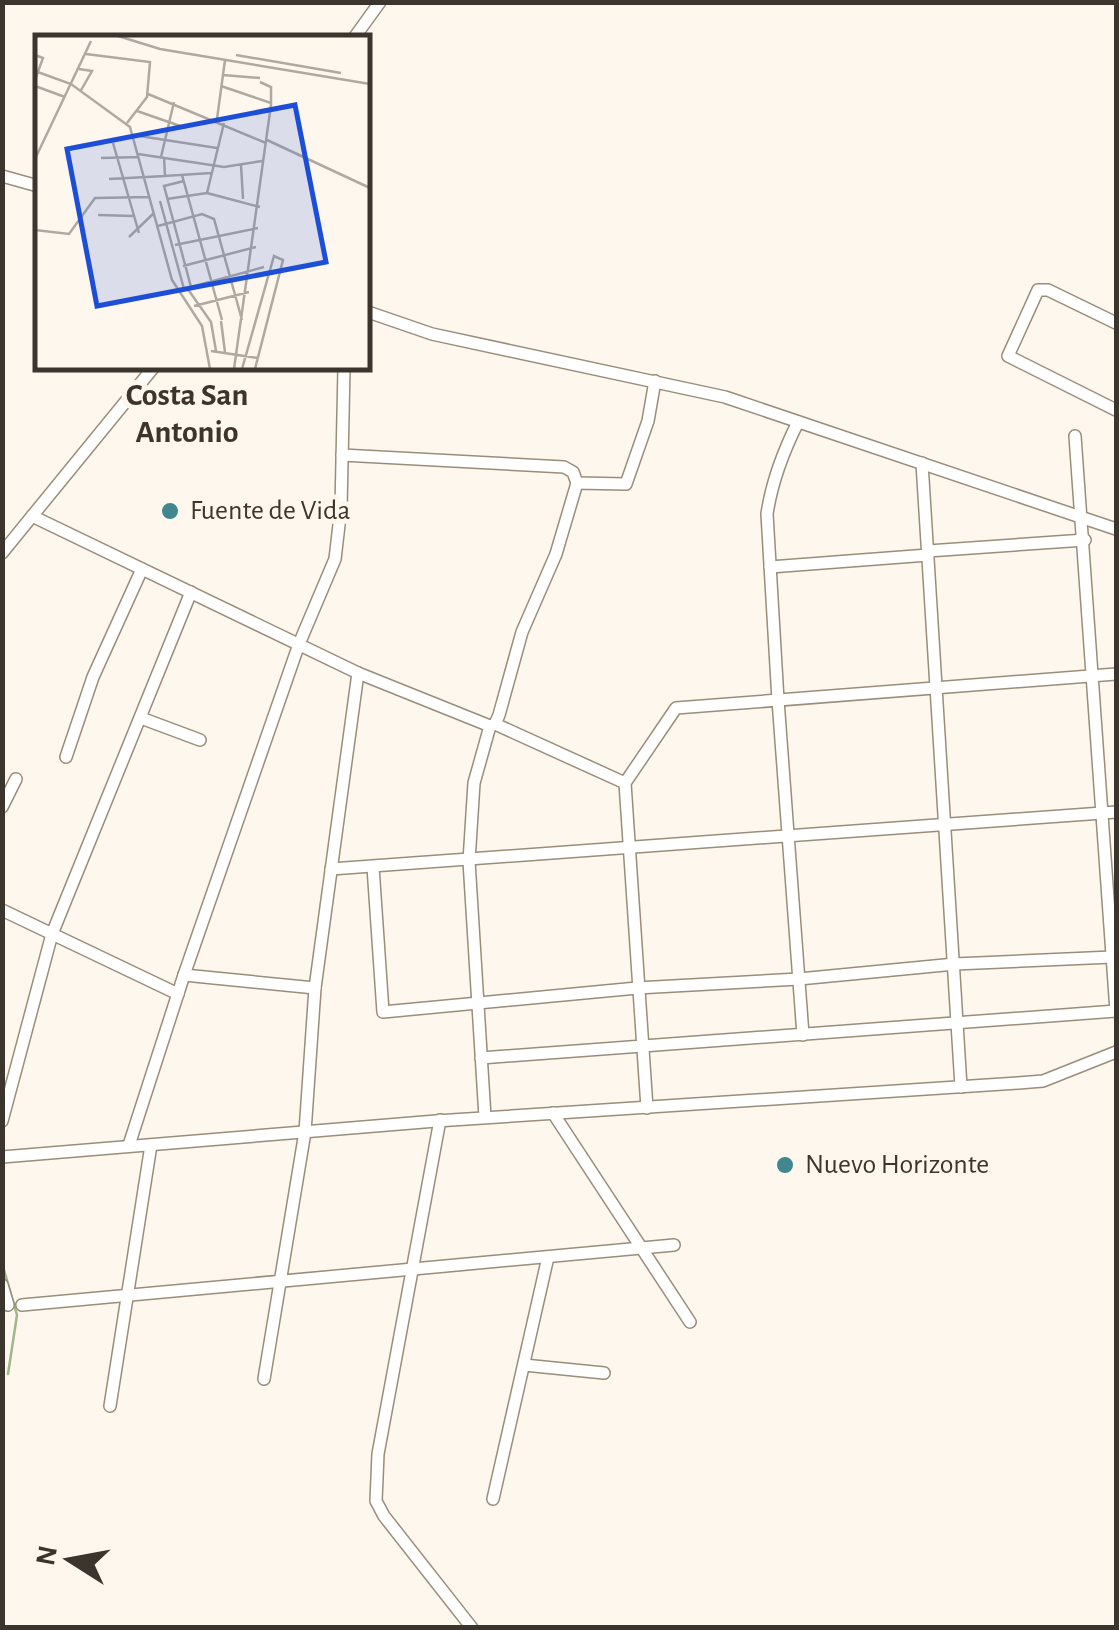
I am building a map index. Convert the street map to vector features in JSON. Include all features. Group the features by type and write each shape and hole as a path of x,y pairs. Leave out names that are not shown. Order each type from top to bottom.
{"street":[{"path":"356,35 380,2"},
{"path":"2,176 35,185"},
{"path":"1116,322 1048,290 1038,290 1008,356 1116,410"},
{"path":"370,313 432,334 725,397 1116,529"},
{"path":"2,553 150,370"},
{"path":"129,1145 299,644 335,559 342,508 344,370"},
{"path":"577,482 626,484 648,421 655,380"},
{"path":"798,422 772,486 768,514 804,1035"},
{"path":"482,1058 1116,1011 1075,436"},
{"path":"342,456 564,467 573,472 577,482 556,554 522,632 474,783 468,861 485,1117"},
{"path":"922,463 960,1088"},
{"path":"32,516 358,673 492,725 624,784"},
{"path":"770,568 1085,540"},
{"path":"66,758 93,677 142,569"},
{"path":"2,1121 52,934 191,592"},
{"path":"264,1379 305,1132 314,988 358,673"},
{"path":"647,1108 624,784 676,708 1116,674"},
{"path":"140,718 200,740"},
{"path":"2,807 16,779"},
{"path":"331,869 1116,812"},
{"path":"373,867 383,1012 955,964 1112,957"},
{"path":"2,910 178,994"},
{"path":"184,975 314,988"},
{"path":"2,1156 440,1120 1043,1081 1116,1052"},
{"path":"553,1113 690,1322"},
{"path":"440,1120 378,1454 376,1500 384,1516 472,1628"},
{"path":"110,1406 151,1145"},
{"path":"2,1285 15,1305 674,1245"},
{"path":"493,1499 548,1256"},
{"path":"524,1365 604,1373"}],"waterway":[{"path":"2,1263 17,1315 8,1374"}],"place":[{"name":"Fuente de Vida","path":"170,511"},
{"name":"Nuevo Horizonte","path":"785,1165"}],"district":[{"name":"Costa San Antonio","path":"187,414"}]}
